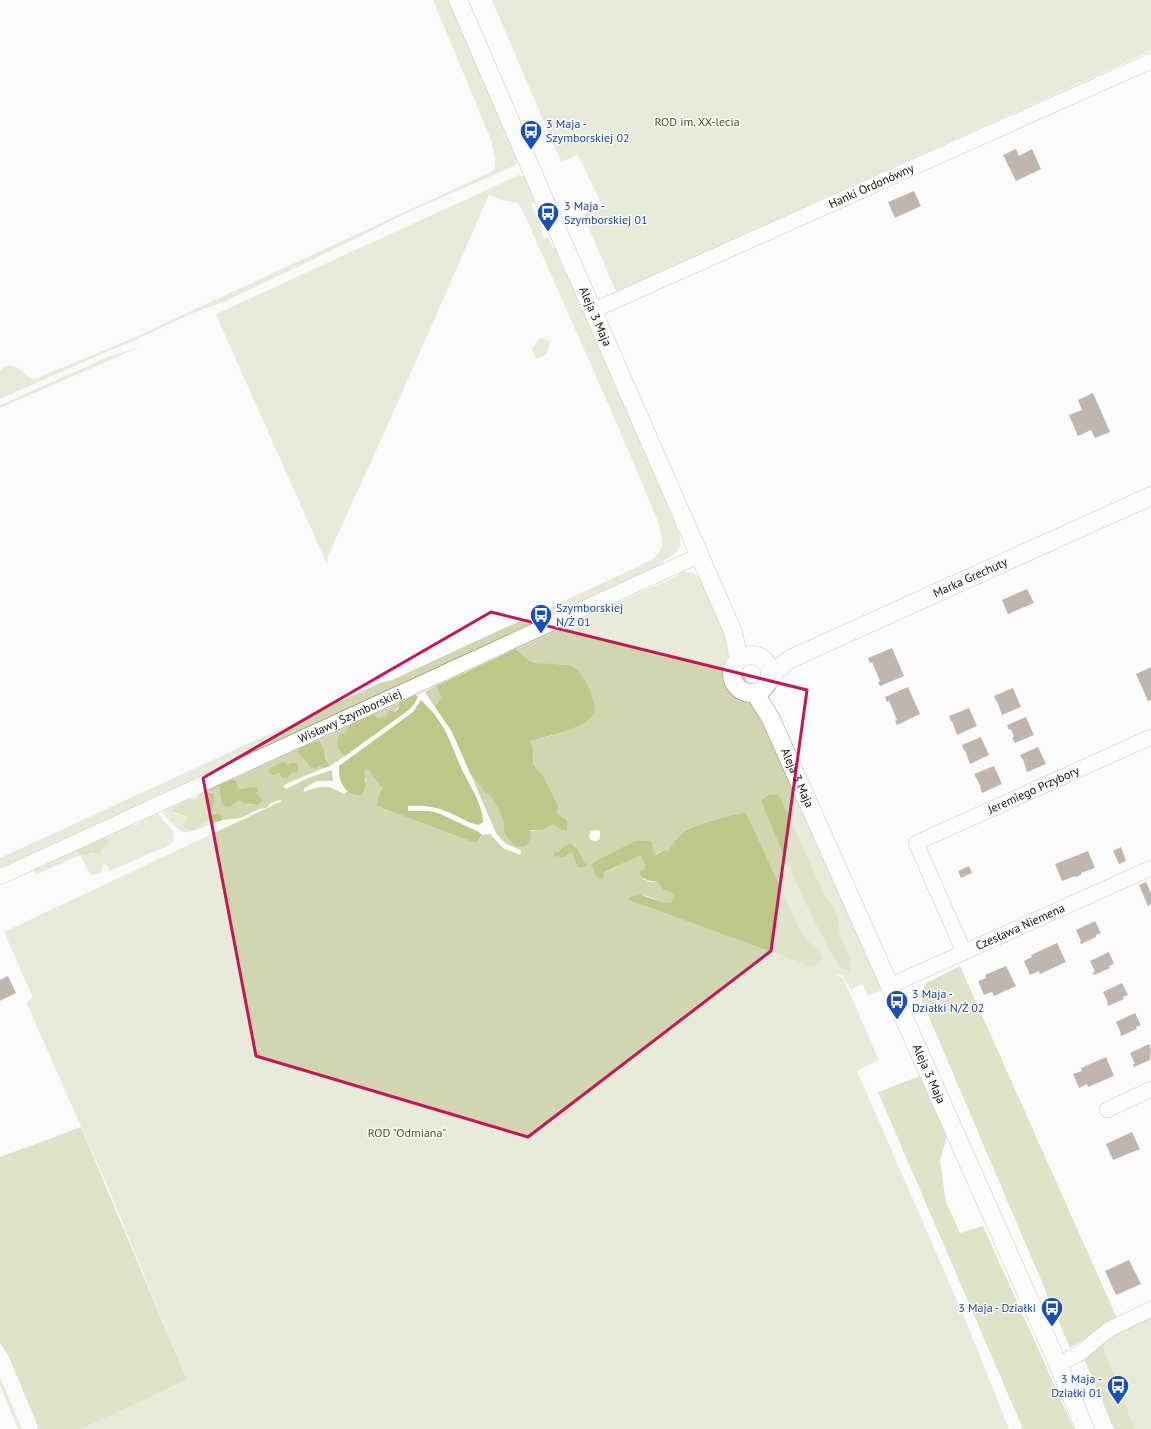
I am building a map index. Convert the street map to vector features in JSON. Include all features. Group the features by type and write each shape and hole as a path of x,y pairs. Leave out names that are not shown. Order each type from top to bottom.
{"street":[{"name":"Aleja 3 Maja","path":"458,0 592,311 733,632 751,658"},
{"name":"Hanki Ordonówny","path":"592,311 1151,61"},
{"name":"Marka Grechuty","path":"763,685 790,659 1151,496"},
{"name":"Wisławy Szymborskiej","path":"0,877 700,555"},
{"name":"Marka Grechuty","path":"751,658 790,659"},
{"path":"751,658 767,664 763,685 748,693 737,688 732,676 732,670 735,664 751,658"},
{"name":"Aleja 3 Maja","path":"763,685 771,719 1058,1364 1085,1429"},
{"name":"Jeremiego Przybory","path":"964,952 916,843 1151,737"},
{"name":"Czesława Niemena","path":"889,986 1151,868"},
{"path":"1107,1110 1151,1089"},
{"path":"1058,1364 1079,1354 1108,1330 1151,1309"}],"highlighted area":[{"path":"491,612 807,690 771,951 528,1137 256,1056 203,778"}],"green space":[{"path":"433,0 451,0 518,157 514,166 411,211 223,302 195,312 133,341 0,399 0,370 6,366 15,366 26,375 35,379 131,339 493,171 495,160 491,140"},
{"name":"ROD im. XX-lecia","path":"492,0 1151,0 1151,51 616,292 583,214 602,205 578,155 561,162"},
{"path":"519,175 528,178 538,201 531,204 543,231 541,232 544,239 548,237 553,248 557,246 677,520 674,521 679,534 679,549 663,561 665,565 0,869 0,858 380,683 392,680 635,568 651,560 659,553 662,545 662,539 655,514 617,424 523,211 518,203 505,201 489,195 390,420 328,556 327,564 217,317 216,314"},
{"path":"542,338 549,341 548,351 545,356 535,358 532,349 538,340"},
{"path":"142,346 0,408 0,405 108,357"},
{"name":"ROD \"Odmiana\"","path":"680,571 693,573 702,578 882,990 868,996 862,984 852,989 853,993 843,976 836,973 843,978 879,1060 857,1071 966,1321 1009,1429 81,1429 187,1380 107,1185 26,1002 33,998 4,932 282,801 280,800 271,803 266,808 259,809 241,818 223,820 221,814 217,813 208,816 206,812 211,792 206,791 219,785 221,801 233,805 239,799 249,805 255,805 258,796 255,792 258,792 259,790 257,787 237,788 237,782 233,779 298,749 297,752 311,768 315,769 319,766 324,768 288,783 283,786 286,789 308,778 332,770 333,781 317,781 304,788 304,791 301,793 318,787 327,787 344,794 366,781 364,777 365,771 367,770 382,788 377,806 480,839 482,835 490,834 503,848 520,855 521,850 506,844 496,833 470,773 485,793 491,797 500,812 504,823 505,832 543,830 554,824 558,805 543,775 538,771 533,763 533,749 531,741 561,733 583,723 590,716 594,708 593,699 591,696 557,664 534,663 516,649 679,575 678,573","holes":["278,764 288,765 292,772 287,779 282,778 279,773 270,769","768,795 826,898 834,908 837,915 841,941 850,959 817,924 762,804 762,799","746,812 800,930 811,944 821,953 721,933 630,900 644,896 664,903 671,903 673,895 670,892 663,890 657,881 651,882 643,879 645,865 641,854 611,870 602,873 595,872 594,868 635,841 653,851 655,855 664,850 668,851 677,838 687,830 703,823","591,831 600,831 600,839 596,841 591,840","579,851 587,865 577,866 572,852 555,852"]},
{"path":"516,649 528,660 533,662 568,665 575,669 581,674 587,684 595,709 592,716 578,726 557,734 531,741 533,749 533,763 538,771 543,775 558,805 557,814 567,821 567,831 558,828 554,824 543,830 530,830 531,837 527,845 522,847 516,846 510,841 504,832 504,823 500,812 491,797 485,793 470,773 452,732 435,707 441,697 436,686"},
{"path":"436,686 441,697 435,707 425,692"},
{"path":"415,695 418,696 410,709 345,756 340,752 337,744 339,735 347,732 348,726 374,714 377,718 387,716 388,712 395,712 398,709 399,703"},
{"path":"421,700 437,717 446,733 462,770 477,799 483,822 479,825 475,824 438,808 428,806 408,806 408,811 429,811 438,813 479,832 482,835 476,843 377,806 382,788 367,770 365,771 365,785 362,795 356,795 347,791 341,782 339,766 413,712"},
{"path":"399,703 394,712 385,717 377,718 374,714"},
{"path":"348,726 348,732 339,751 345,756 330,766 318,740"},
{"path":"318,740 322,745 326,759 330,766 324,768 319,766 315,769 311,768 297,752 298,749"},
{"path":"284,762 288,765 297,763 298,771 295,773 292,772 287,779 282,778 279,773 274,775 269,773 268,771 271,768"},
{"path":"233,779 237,782 237,788 257,787 259,790 256,793 263,800 258,805 246,804 239,800 230,807 224,806 221,801 219,785"},
{"path":"206,791 214,794 212,810 206,812 208,816 217,813 221,814 223,820 211,824 208,821 205,822 192,831 185,828 183,824 188,818 172,811 173,808 178,806 184,800 196,798 199,794"},
{"path":"774,794 779,796 826,898 834,907 838,918 840,936 850,959 851,968 849,971 840,968 818,928 798,887 762,804 762,799 768,795"},
{"path":"181,802 179,806 176,807 174,813 187,817 191,831 205,822 208,821 211,824 189,832 184,832 175,827 163,813 163,810"},
{"path":"746,812 800,930 811,944 821,953 823,960 814,967 629,900 632,896 638,894 662,902 671,903 673,895 670,892 663,890 657,881 648,880 640,875 640,872 644,870 645,865 641,855 603,873 604,876 600,880 595,875 592,865 594,862 635,841 650,841 656,855 664,850 668,851 677,838 687,830 712,820"},
{"path":"158,814 170,828 174,837 171,843 163,848 109,871 108,866 105,864 103,865 101,873 92,875 81,857 78,856 37,874 34,872 34,869 77,850 77,853 80,854 96,854 109,840 104,838 132,825 137,825 140,821"},
{"path":"104,838 109,840 107,846 102,848 100,854 91,853 87,856 77,853 77,850"},
{"path":"570,843 579,851 584,862 588,865 580,868 577,866 572,852 564,857 553,856 555,852 559,852"},
{"path":"960,966 1117,1318 1070,1348 920,996 926,983"},
{"path":"920,1076 947,1136 940,1161 946,1202 960,1233 983,1226 1074,1429 1023,1429 878,1092"},
{"path":"81,1127 187,1380 81,1429 39,1429 8,1355 0,1343 0,1157"},
{"path":"1151,1317 1151,1429 1135,1429 1100,1340"},
{"path":"1100,1340 1135,1429 1114,1429 1084,1359"},
{"path":"0,1377 22,1429 18,1429 0,1385"}],"building":[{"path":"1016,149 1019,156 1032,149 1041,169 1016,181 1003,155"},
{"path":"914,191 921,206 895,218 888,202"},
{"path":"1093,393 1110,432 1095,438 1091,430 1078,436 1069,415 1082,410 1078,400"},
{"path":"1027,589 1034,603 1008,614 1002,600"},
{"path":"892,648 904,676 880,686 878,682 880,681 872,662 870,663 868,658"},
{"path":"1151,667 1151,700 1148,701 1136,674"},
{"path":"908,687 920,714 897,725 895,721 897,720 889,701 887,702 885,697"},
{"path":"1013,688 1021,707 1002,715 994,696"},
{"path":"969,708 977,726 957,735 949,716"},
{"path":"1026,717 1034,735 1015,743 1012,738 1014,737 1011,729 1009,730 1007,725"},
{"path":"981,737 989,755 970,764 962,745"},
{"path":"1038,747 1046,764 1027,772 1023,759 1020,755"},
{"path":"994,766 1002,784 982,793 981,787 974,774"},
{"path":"1121,847 1126,861 1119,864 1113,851"},
{"path":"1088,851 1095,868 1081,873 1081,875 1076,877 1075,876 1062,881 1055,864"},
{"path":"969,866 972,873 961,878 958,871"},
{"path":"1146,882 1151,893 1151,904 1148,906 1139,885"},
{"path":"1095,921 1101,933 1081,944 1076,930"},
{"path":"1057,943 1066,962 1040,974 1039,971 1030,975 1024,961 1032,957 1031,955"},
{"path":"1109,952 1114,964 1109,966 1110,968 1094,975 1093,972 1095,972 1090,961"},
{"path":"1006,966 1016,986 994,996 992,992 984,995 978,981 986,978 985,975"},
{"path":"8,976 16,993 0,1001 0,980"},
{"path":"1122,983 1128,995 1123,997 1124,999 1108,1006 1103,992"},
{"path":"1135,1013 1141,1025 1136,1027 1137,1029 1121,1036 1116,1022"},
{"path":"1149,1044 1151,1049 1150,1060 1134,1067 1133,1064 1135,1064 1130,1053"},
{"path":"1106,1057 1114,1076 1088,1087 1087,1084 1079,1088 1073,1074 1082,1071 1081,1068"},
{"path":"1132,1132 1140,1149 1113,1160 1106,1144"},
{"path":"1129,1260 1141,1284 1116,1295 1105,1271"}],"place":[{"name":"3 Maja - Szymborskiej 02","path":"531,150"},
{"name":"3 Maja - Szymborskiej 01","path":"548,232"},
{"name":"Szymborskiej N/Ż 01","path":"541,634"},
{"name":"3 Maja - Działki N/Ż 02","path":"897,1020"},
{"name":"3 Maja - Działki","path":"1052,1328"},
{"name":"3 Maja - Działki 01","path":"1118,1406"}]}
